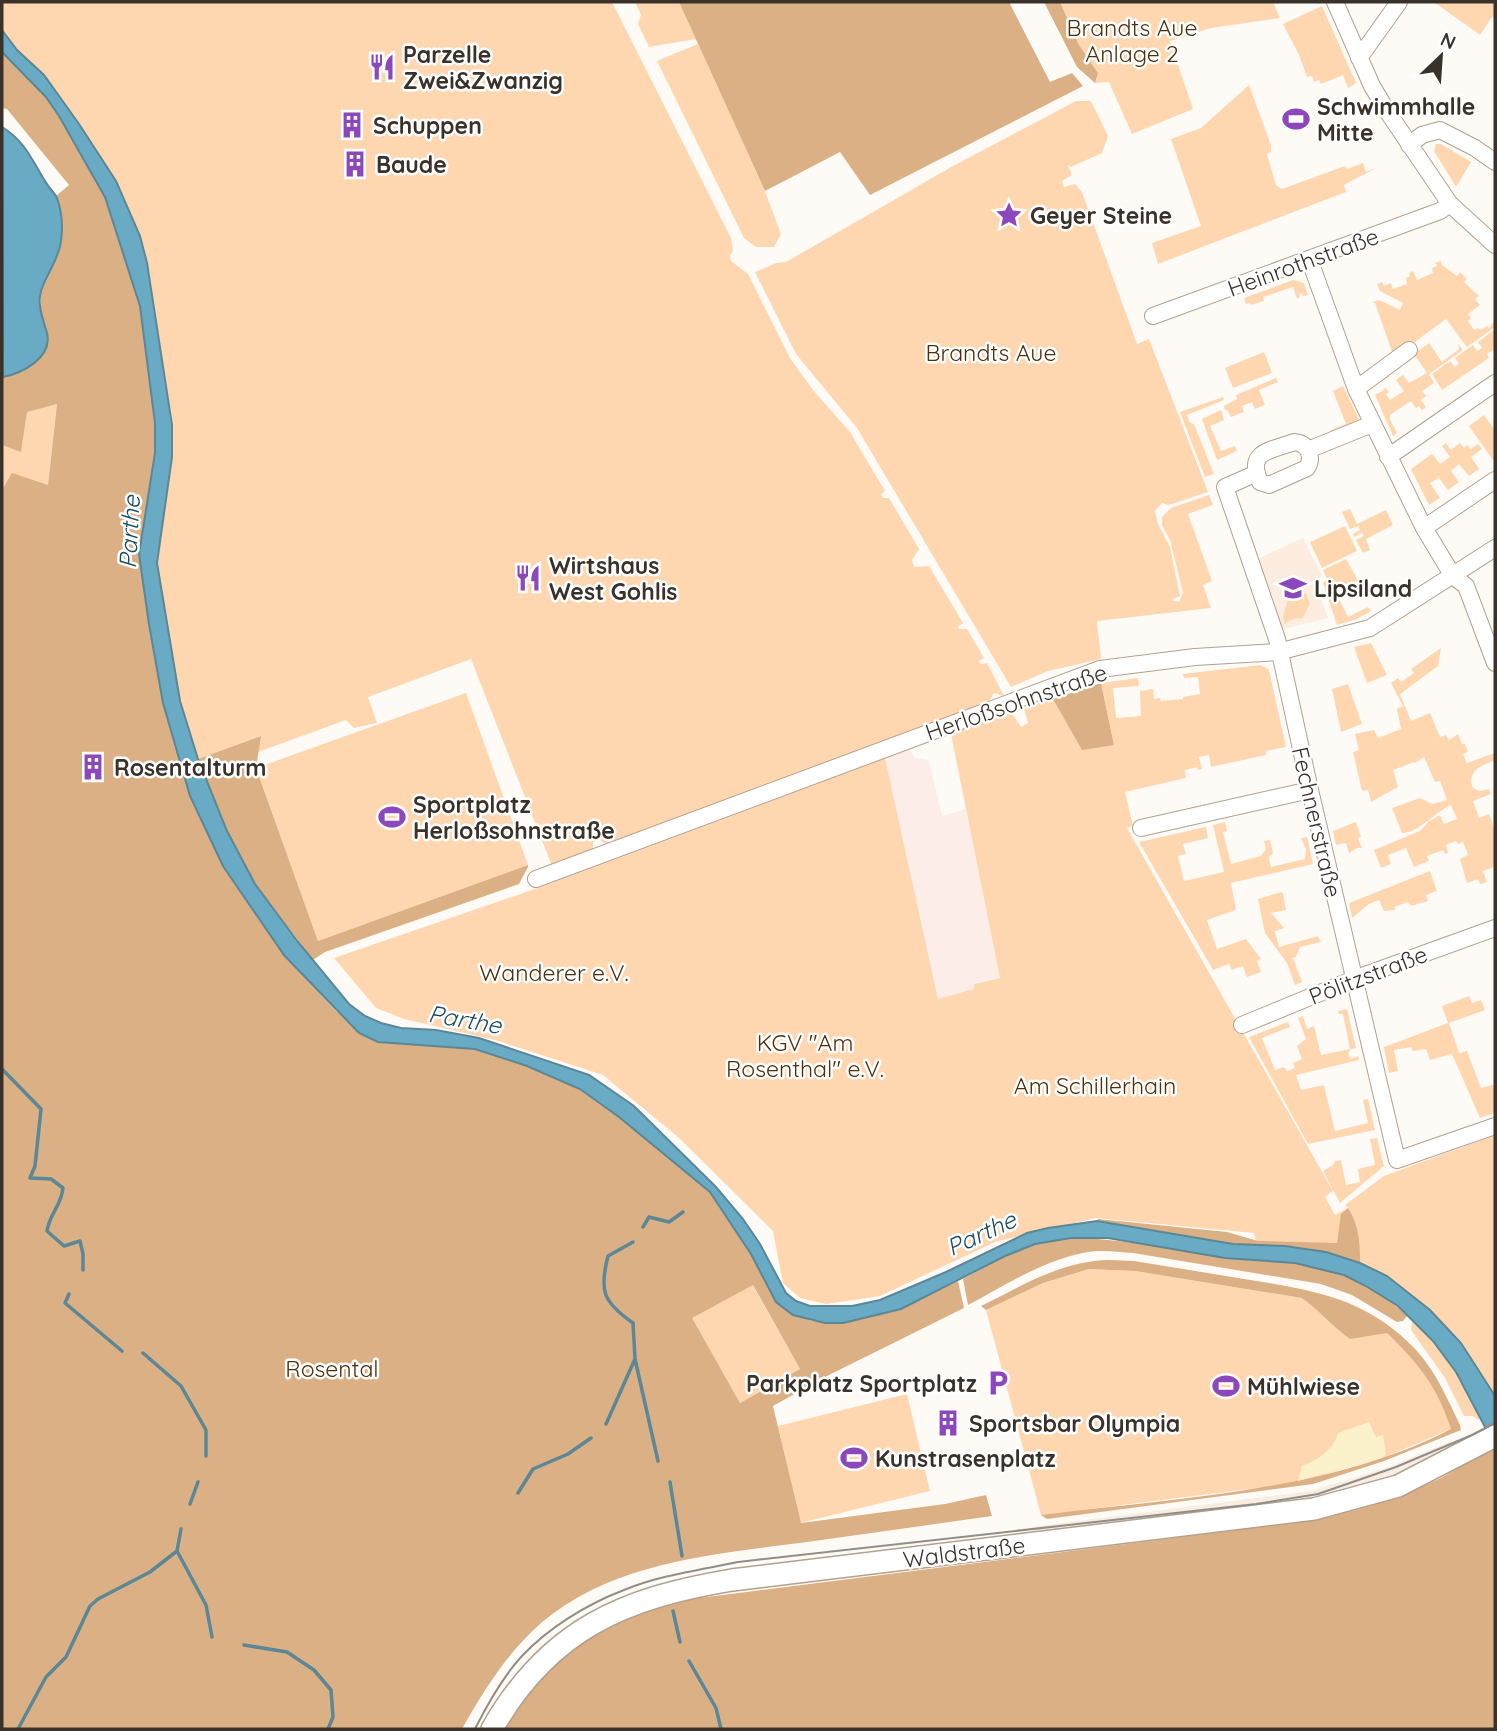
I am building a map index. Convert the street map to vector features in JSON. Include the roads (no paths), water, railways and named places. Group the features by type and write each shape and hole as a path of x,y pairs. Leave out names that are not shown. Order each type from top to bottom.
{"main road":[{"name":"Waldstraße","path":"492,1729 517,1691 560,1645 613,1612 680,1589 732,1580 1314,1509 1398,1486 1436,1468 1488,1437"}],"street":[{"path":"1335,2 1372,86 1409,145 1450,204 1495,245"},
{"path":"1359,58 1399,2"},
{"path":"1409,145 1422,135 1440,130 1495,162"},
{"name":"Heinrothstraße","path":"1153,316 1310,261 1440,211 1450,204"},
{"path":"1310,261 1356,389 1372,424 1424,528 1452,576 1466,586 1495,663"},
{"path":"1356,389 1409,350"},
{"path":"1388,457 1495,383"},
{"path":"1308,450 1372,424"},
{"path":"1294,442 1303,444 1308,450 1311,459 1307,468 1269,485 1260,482 1256,474 1255,460 1260,455 1294,442"},
{"name":"Fechnerstraße","path":"1256,474 1225,487 1277,639 1397,1160 1495,1126"},
{"path":"1424,528 1495,480"},
{"name":"Herloßsohnstraße","path":"536,879 1100,668 1195,657 1278,652 1370,628 1495,548"},
{"path":"1141,828 1310,790"},
{"name":"Pölitzstraße","path":"1241,1025 1354,979 1495,928"}],"water":[{"path":"2,30 17,50 44,75 79,124 116,181 140,236 147,263 172,425 172,457 157,563 180,701 198,759 227,831 255,884 349,1004 365,1016 381,1023 479,1038 589,1075 634,1106 716,1187 760,1244 786,1293 796,1301 810,1306 852,1306 880,1300 1027,1233 1097,1221 1233,1244 1285,1246 1326,1252 1360,1263 1387,1276 1430,1310 1461,1343 1495,1396 1495,1446 1456,1372 1433,1341 1398,1306 1344,1275 1295,1263 1225,1258 1108,1238 1071,1238 1035,1244 1005,1256 901,1309 843,1323 825,1323 793,1315 776,1302 751,1254 710,1192 619,1117 580,1089 527,1066 475,1049 378,1042 359,1033 284,955 223,866 190,796 163,703 139,554 155,453 155,423 140,306 105,197 46,97 2,52"},
{"path":"2,127 22,144 56,196 62,225 58,254 40,296 48,342 45,350 41,357 27,368 3,377"}],"waterway":[{"path":"2,1069 41,1109 35,1166 30,1178 51,1179 63,1188 47,1231 64,1246 80,1241 83,1270"},
{"path":"643,1227 649,1217 669,1222 683,1212"},
{"path":"633,1242 608,1256 604,1287 615,1309 633,1323 635,1359 658,1461"},
{"path":"69,1294 65,1303 122,1351"},
{"path":"143,1353 181,1386 206,1430 206,1456"},
{"path":"606,1424 635,1359"},
{"path":"518,1493 533,1469 568,1454 591,1438"},
{"path":"190,1504 198,1482"},
{"path":"670,1482 682,1556"},
{"path":"181,1529 177,1551 206,1605 212,1637"},
{"path":"18,1729 46,1677 66,1657 90,1606 98,1599 150,1572 177,1551"},
{"path":"673,1611 680,1642"},
{"path":"244,1645 287,1652 314,1670 331,1690 333,1717 328,1729"},
{"path":"689,1661 716,1708 721,1729"}],"tram line":[{"path":"475,1729 508,1673 543,1636 596,1602 652,1580 738,1562 1256,1504 1318,1494 1396,1467 1495,1423"}],"place":[{"name":"Parzelle Zwei&Zwanzig","path":"382,67"},
{"name":"Schwimmhalle Mitte","path":"1296,119"},
{"name":"Schuppen","path":"352,125"},
{"name":"Baude","path":"355,164"},
{"name":"Geyer Steine","path":"1009,215"},
{"name":"Wirtshaus West Gohlis","path":"528,578"},
{"name":"Lipsiland","path":"1293,588"},
{"name":"Rosentalturm","path":"93,767"},
{"name":"Sportplatz Herloßsohnstraße","path":"392,817"},
{"name":"Parkplatz Sportplatz","path":"998,1383"},
{"name":"Mühlwiese","path":"1226,1386"},
{"name":"Sportsbar Olympia","path":"948,1423"},
{"name":"Kunstrasenplatz","path":"854,1458"}],"park label":[{"name":"Brandts Aue Anlage 2","path":"1132,40"},
{"name":"Brandts Aue","path":"991,352"},
{"name":"Wanderer e.V.","path":"554,972"},
{"name":"KGV \"Am Rosenthal\" e.V.","path":"805,1055"},
{"name":"Am Schillerhain","path":"1095,1085"},
{"name":"Rosental","path":"332,1368"}],"water label":[{"name":"Parthe","path":"129,532"},
{"name":"Parthe","path":"465,1019"},
{"name":"Parthe","path":"981,1233"}]}
